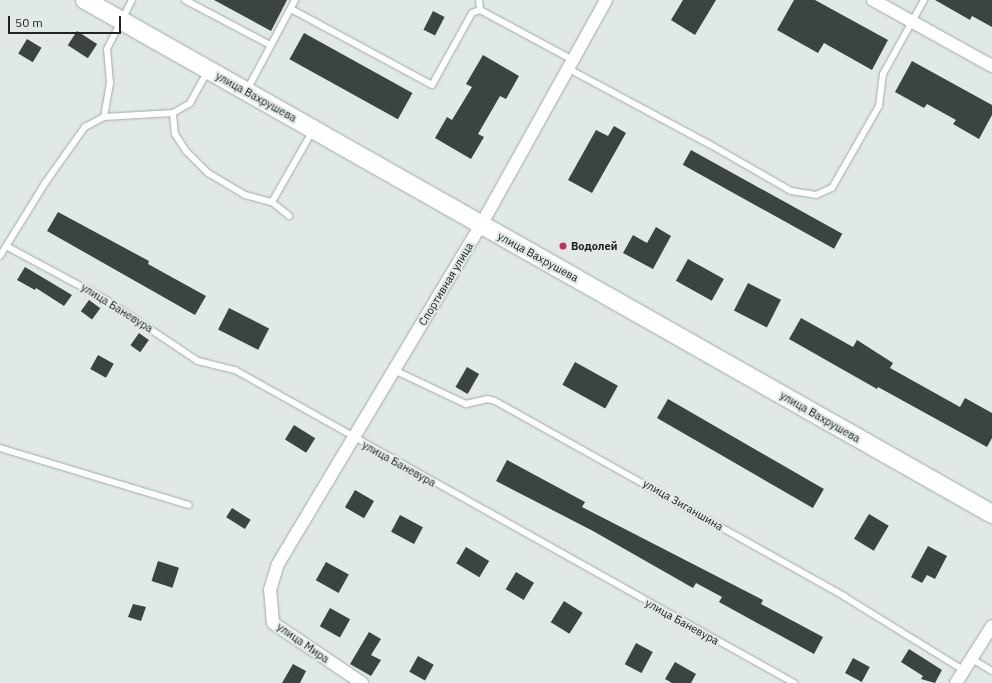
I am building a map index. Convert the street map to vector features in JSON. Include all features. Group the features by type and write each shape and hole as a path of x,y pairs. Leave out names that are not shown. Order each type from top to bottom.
{"main road":[{"name":"улица Вахрушева","path":"85,0 992,514"}],"street":[{"name":"Спортивная улица","path":"278,564 481,225 606,0"},
{"path":"873,0 992,66"},
{"name":"улица Мира","path":"278,564 270,590 273,623 362,683"},
{"path":"956,683 992,626"}],"lane":[{"path":"104,116 110,83 107,49 132,0"},
{"path":"185,0 270,45"},
{"path":"246,92 295,0"},
{"path":"479,0 480,10"},
{"path":"480,10 571,65 791,191 816,194 832,188 879,106 883,74 924,0"},
{"path":"290,9 432,85 472,13 480,10"},
{"path":"0,256 45,183 85,127 104,116 174,113 190,103 208,71"},
{"path":"174,113 175,134 186,151 208,173 245,195 272,202 289,216"},
{"path":"272,202 314,129"},
{"name":"улица Баневура","path":"6,246 108,300 198,361 235,370 794,683"},
{"name":"улица Зиганшина","path":"394,370 466,404 487,398 495,401 845,597 963,670"},
{"path":"0,448 189,505"},
{"path":"972,658 992,671"}],"building":[{"path":"214,0 287,0 271,31"},
{"path":"683,0 716,0 695,35 671,20"},
{"path":"794,0 815,0 888,40 872,70 824,43 818,53 777,30"},
{"path":"935,0 992,0 992,27 972,16 970,20"},
{"path":"433,11 445,17 435,36 423,30"},
{"path":"77,31 97,44 88,58 68,45"},
{"path":"304,33 412,93 398,119 289,59"},
{"path":"27,39 42,48 33,62 18,54"},
{"path":"483,55 519,76 506,99 500,96 478,134 484,137 471,159 435,138 447,117 452,120 472,87 466,84"},
{"path":"912,61 992,105 992,115 979,139 953,124 956,120 927,104 924,108 895,92"},
{"path":"614,126 626,133 592,193 568,180 596,130 608,136"},
{"path":"691,150 842,234 834,249 683,165"},
{"path":"58,212 149,261 148,264 206,296 195,315 47,231"},
{"path":"656,227 671,236 653,269 623,253 633,235 647,243"},
{"path":"688,259 724,279 712,301 676,281"},
{"path":"25,267 72,295 64,306 36,288 35,290 17,280"},
{"path":"748,283 781,300 767,327 734,311"},
{"path":"89,300 100,308 92,320 81,311"},
{"path":"229,308 269,328 258,350 218,329"},
{"path":"801,318 853,347 857,340 893,363 890,368 960,407 965,398 992,413 992,438 987,447 878,387 877,389 789,339"},
{"path":"139,333 149,340 140,352 130,345"},
{"path":"98,355 114,364 106,378 90,369"},
{"path":"575,362 618,386 605,408 562,385"},
{"path":"467,367 479,374 468,394 456,387"},
{"path":"668,399 824,489 813,508 657,418"},
{"path":"294,425 315,438 306,453 285,439"},
{"path":"507,460 585,502 582,507 763,600 761,604 823,637 814,654 719,602 722,597 696,583 693,588 593,531 496,481"},
{"path":"355,490 374,501 364,518 345,507"},
{"path":"232,508 251,520 245,529 226,517"},
{"path":"869,514 889,526 874,551 854,539"},
{"path":"400,515 423,527 414,544 391,532"},
{"path":"928,546 947,556 935,579 927,575 922,583 911,577"},
{"path":"466,547 489,561 479,577 456,563"},
{"path":"158,561 179,568 172,588 152,581"},
{"path":"326,562 349,575 339,593 316,580"},
{"path":"516,572 534,583 524,600 506,589"},
{"path":"564,601 583,613 569,634 551,622"},
{"path":"133,604 146,607 141,621 128,617"},
{"path":"330,608 350,619 340,638 320,626"},
{"path":"369,632 381,639 371,655 381,660 371,676 350,664"},
{"path":"636,643 653,652 642,673 625,664"},
{"path":"909,649 942,670 935,683 921,679 923,676 901,662"},
{"path":"418,656 434,665 425,680 409,672"},
{"path":"853,658 870,667 862,682 845,673"},
{"path":"675,662 696,674 691,683 672,683 665,679"},
{"path":"293,664 306,671 300,683 282,683"}],"place":[{"name":"Водолей","path":"563,246"}]}
